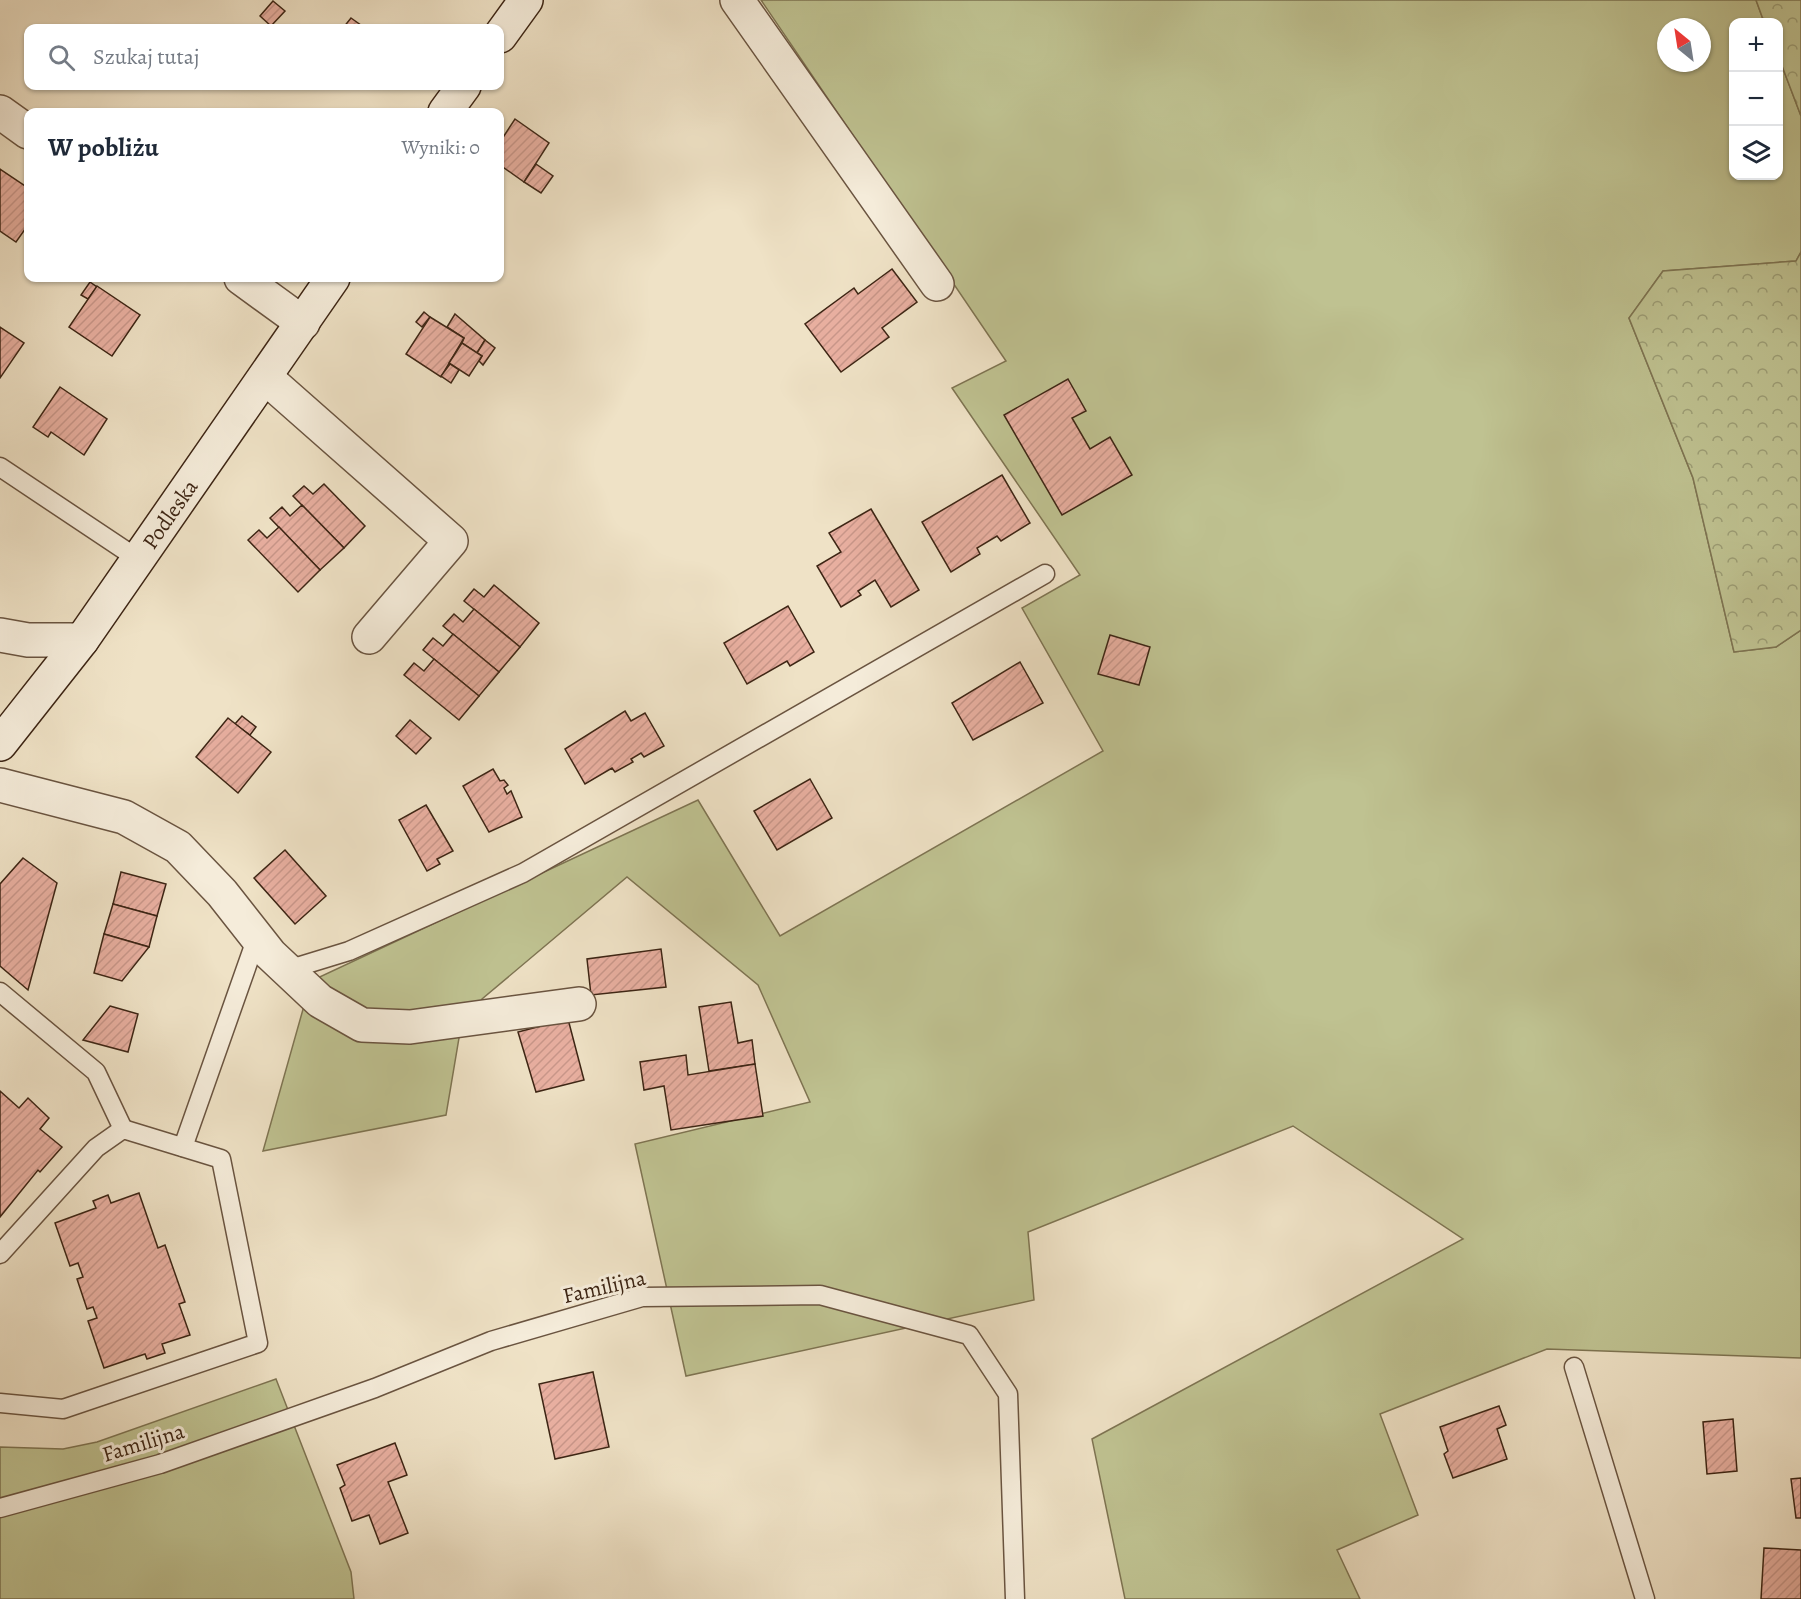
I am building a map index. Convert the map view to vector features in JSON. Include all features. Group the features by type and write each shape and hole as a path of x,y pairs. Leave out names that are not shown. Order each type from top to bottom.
{"street":[{"path":"504,30 526,0"},
{"path":"737,0 937,284"},
{"path":"448,108 461,90"},
{"path":"0,112 24,129"},
{"path":"247,282 303,323"},
{"name":"Podleska","path":"0,744 82,640 330,282"},
{"path":"265,377 451,541 369,637"},
{"path":"0,635 28,640 82,640"},
{"path":"0,785 124,816 178,847 222,893 287,970 320,1001 362,1025 410,1027 579,1004"}],"lane":[{"path":"0,467 138,559"},
{"path":"287,970 349,951 523,873 1045,574"},
{"path":"183,1147 257,937"},
{"path":"0,992 96,1072 123,1129 221,1159 258,1343 63,1409 0,1403"},
{"path":"0,1254 96,1148 123,1129"},
{"name":"Familijna","path":"0,1508 160,1464 375,1388 491,1341 642,1298 820,1295 969,1335 1008,1394 1015,1599"},
{"path":"1574,1367 1645,1599"}],"green space":[{"path":"761,0 1756,0 1763,18 1729,18 1729,180 1783,180 1783,69 1801,116 1801,252 1796,261 1663,271 1629,318 1693,478 1734,652 1776,647 1801,630 1801,1358 1547,1349 1380,1414 1418,1515 1337,1550 1360,1599 1125,1599 1092,1439 1463,1239 1293,1126 1028,1232 1034,1300 686,1376 635,1144 810,1102 758,985 627,877 482,999 459,1038 446,1115 263,1151 311,981 698,800 780,936 1103,751 1022,608 1080,575 952,388 1006,361"},
{"path":"1756,0 1801,0 1801,116 1783,69 1783,18 1763,18"},
{"path":"1801,252 1801,630 1776,647 1734,652 1693,478 1629,318 1663,271 1796,261"},
{"path":"276,1379 351,1572 354,1599 0,1599 0,1447 63,1449 97,1442"}],"building":[{"path":"273,1 285,11 273,24 269,24 260,16"},
{"path":"351,18 359,24 346,24"},
{"path":"515,119 549,143 524,182 504,168 504,136"},
{"path":"536,164 553,176 541,193 524,182"},
{"path":"0,169 24,185 24,231 16,242 0,231"},
{"path":"892,269 917,302 882,328 889,337 841,372 805,324 854,288 858,294"},
{"path":"90,282 97,287 88,299 81,295"},
{"path":"97,286 140,315 112,356 69,327"},
{"path":"424,312 430,317 422,327 416,322"},
{"path":"455,314 485,340 477,353 462,343 464,338 447,327"},
{"path":"430,317 464,338 441,377 406,354"},
{"path":"0,327 24,343 0,378"},
{"path":"485,340 495,348 483,365 479,361 482,356 477,353"},
{"path":"462,343 482,356 469,376 449,363"},
{"path":"450,364 459,370 451,383 441,376"},
{"path":"1068,379 1086,411 1072,418 1090,449 1110,437 1132,475 1062,515 1004,415"},
{"path":"60,387 107,419 84,455 51,432 48,437 33,427"},
{"path":"1002,475 1030,523 1001,541 997,536 977,548 980,554 951,572 922,522"},
{"path":"324,484 365,526 344,548 293,496 304,486 313,494"},
{"path":"302,505 344,548 320,570 270,518 282,507 290,516"},
{"path":"871,509 919,590 891,607 875,580 858,591 861,595 841,607 817,566 841,552 829,533"},
{"path":"279,527 320,570 298,592 248,540 259,530 267,538"},
{"path":"494,585 539,623 520,647 464,601 474,589 484,597"},
{"path":"788,606 814,652 790,666 787,661 747,684 724,643"},
{"path":"474,609 520,647 499,672 443,626 454,614 463,622"},
{"path":"453,634 499,672 479,696 423,650 433,638 443,646"},
{"path":"1110,635 1150,647 1139,685 1098,674"},
{"path":"434,659 479,696 459,720 404,675 414,663 424,671"},
{"path":"1020,662 1043,703 973,740 952,703"},
{"path":"625,711 631,721 645,713 664,746 644,757 641,753 631,759 633,762 615,772 612,768 585,784 565,749"},
{"path":"242,716 256,727 250,735 235,724"},
{"path":"228,718 271,752 238,793 196,757"},
{"path":"410,720 431,738 416,754 396,736"},
{"path":"493,769 500,781 504,780 508,785 504,788 507,794 511,791 522,817 489,832 463,786"},
{"path":"810,779 832,818 777,850 754,811"},
{"path":"426,805 453,851 437,859 440,864 427,871 399,820"},
{"path":"285,850 326,896 295,924 254,878"},
{"path":"23,858 57,883 28,990 0,966 0,884"},
{"path":"121,872 166,884 157,916 113,904"},
{"path":"113,904 157,916 149,947 104,934"},
{"path":"104,934 149,947 122,981 94,973"},
{"path":"661,949 666,987 591,995 587,959"},
{"path":"731,1002 738,1043 752,1040 755,1064 709,1071 699,1007"},
{"path":"110,1006 138,1014 128,1052 83,1040"},
{"path":"568,1019 584,1080 536,1092 518,1032"},
{"path":"686,1055 688,1075 755,1064 763,1116 671,1130 664,1086 644,1090 640,1062"},
{"path":"0,1091 19,1108 28,1098 49,1118 40,1129 62,1147 40,1172 38,1170 0,1217"},
{"path":"139,1193 158,1248 165,1245 185,1302 179,1304 190,1335 162,1344 165,1353 147,1359 145,1354 104,1368 88,1321 97,1318 93,1307 87,1309 77,1279 83,1277 78,1263 70,1266 55,1223 96,1208 93,1201 108,1195 111,1203"},
{"path":"593,1372 609,1447 555,1459 539,1384"},
{"path":"1499,1406 1506,1425 1497,1429 1507,1459 1453,1478 1444,1454 1448,1451 1440,1427"},
{"path":"1733,1419 1737,1471 1707,1474 1703,1422"},
{"path":"395,1443 407,1475 388,1482 408,1533 380,1544 369,1515 352,1521 340,1488 345,1485 337,1465"},
{"path":"1801,1478 1801,1518 1796,1518 1791,1479"},
{"path":"1764,1548 1801,1550 1801,1599 1761,1599"}]}
